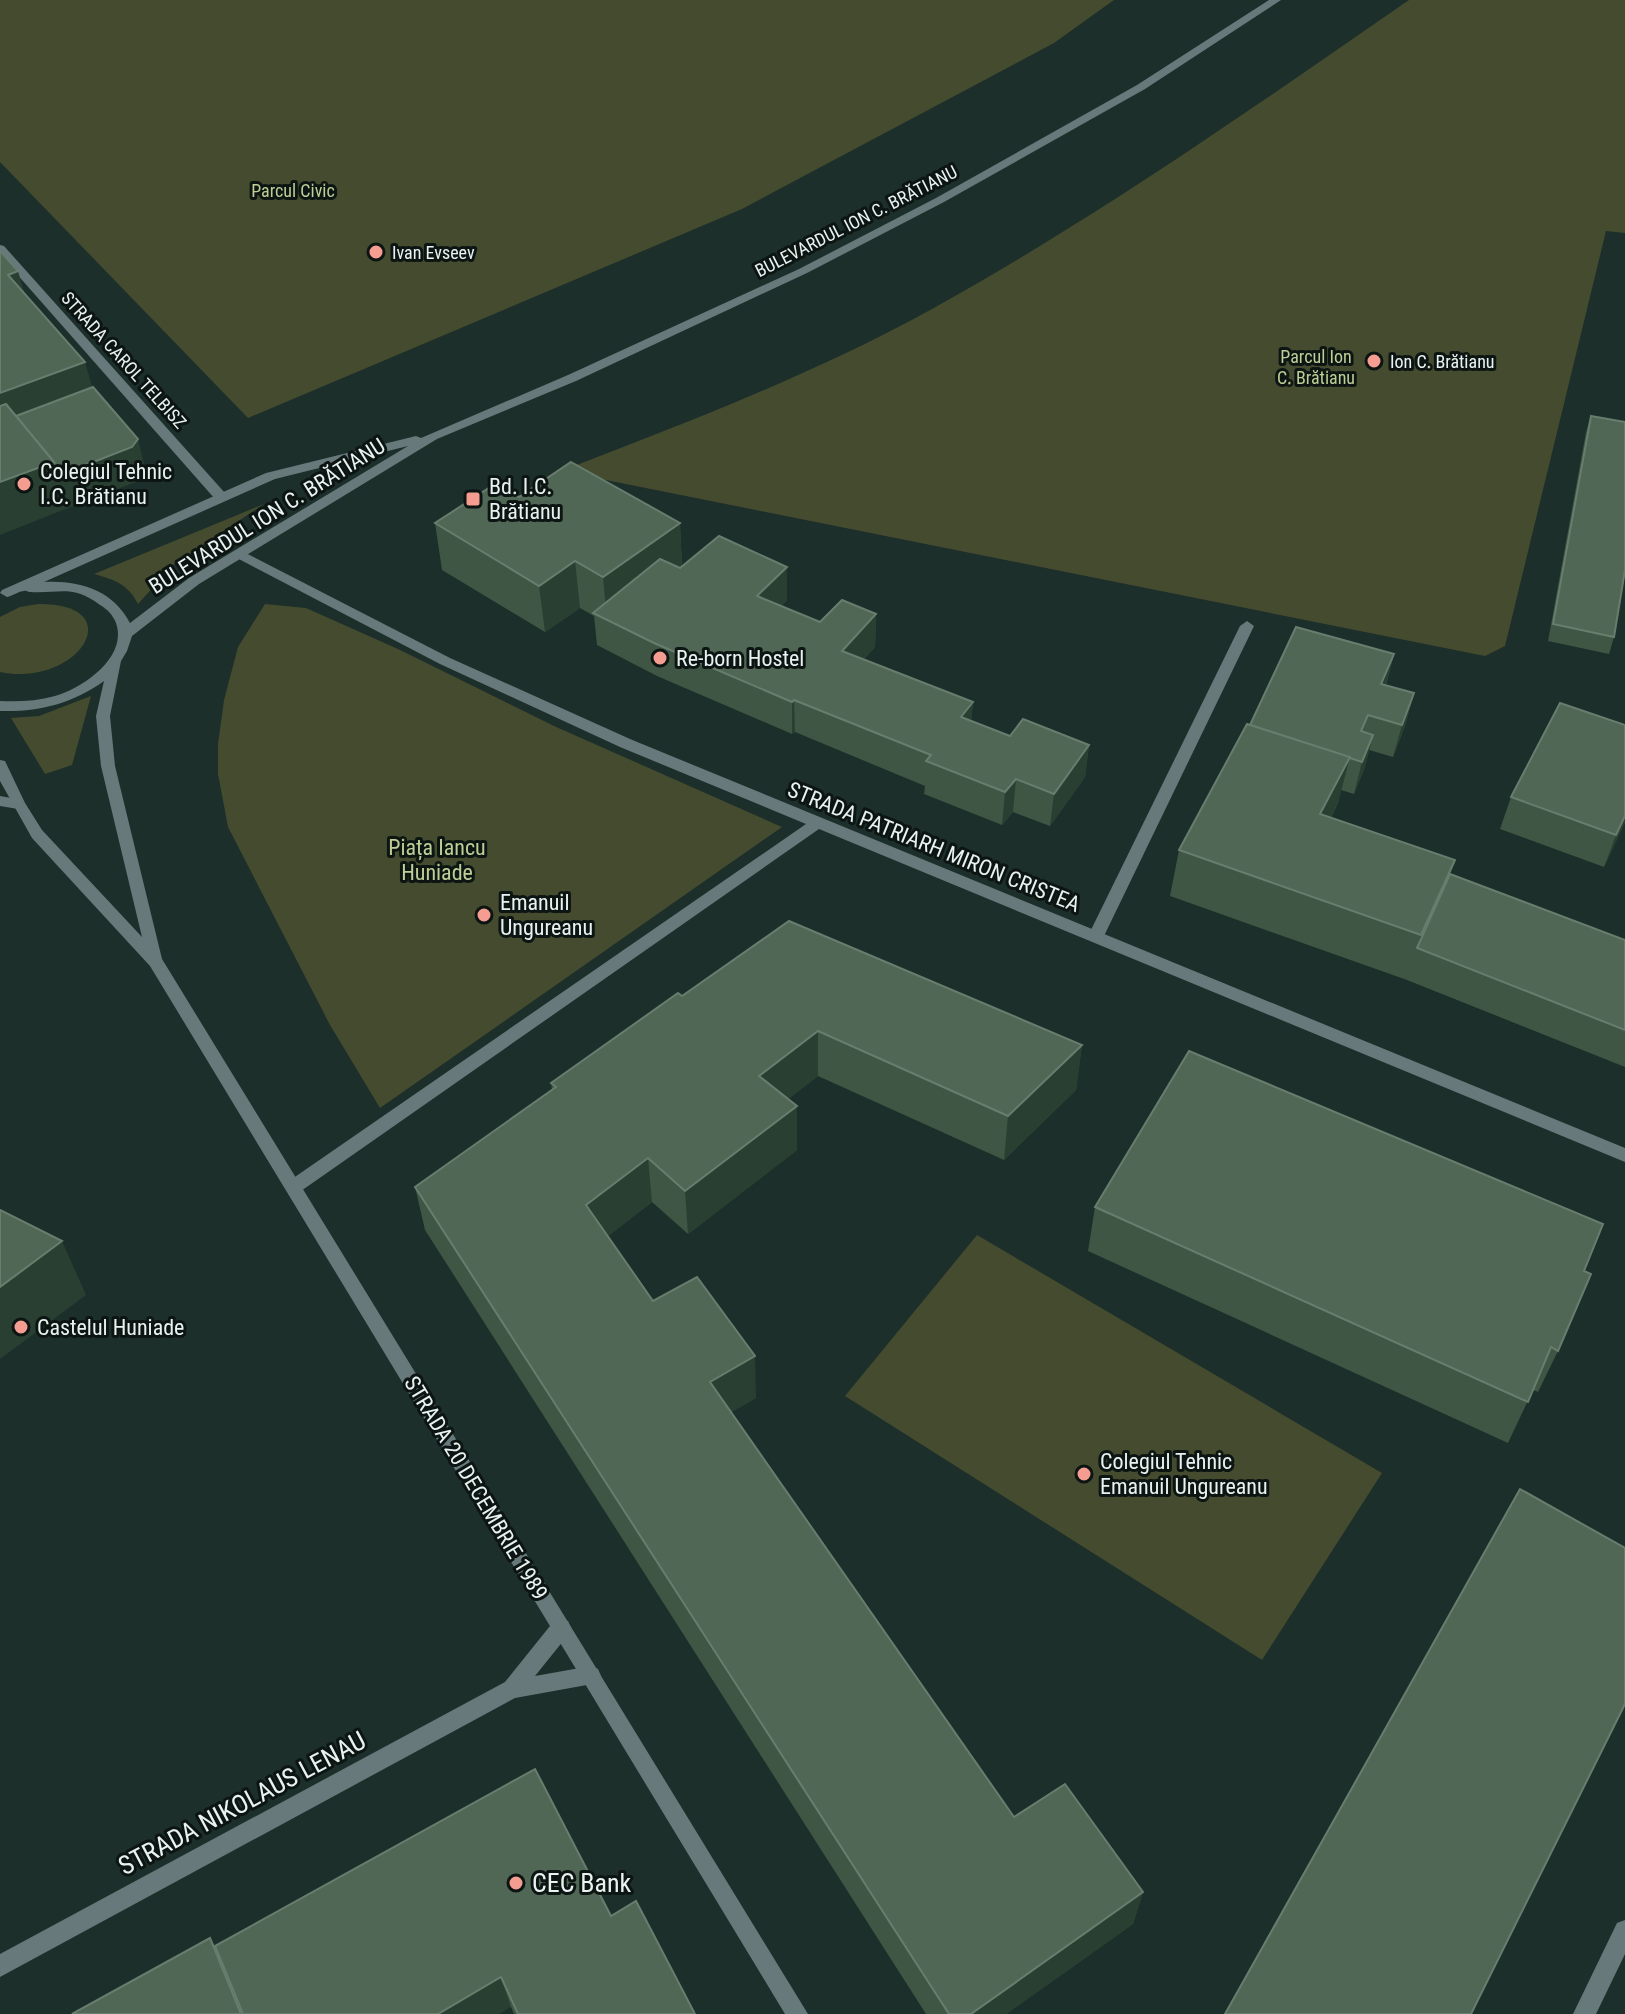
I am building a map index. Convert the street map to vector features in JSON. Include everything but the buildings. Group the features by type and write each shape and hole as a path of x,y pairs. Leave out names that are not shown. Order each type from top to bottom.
{"street":[{"name":"BULEVARDUL ION C. BRĂTIANU","path":"125,634 194,581 433,436 803,271 1141,87 1275,0"},
{"name":"STRADA CAROL TELBISZ","path":"0,248 220,496"},
{"name":"BULEVARDUL ION C. BRĂTIANU","path":"3,594 271,476 433,436"},
{"name":"STRADA PATRIARH MIRON CRISTEA","path":"240,554 445,661 625,743 1625,1155"},
{"path":"0,706 31,706 65,697 94,682 115,663 123,649 125,634 122,616 109,602 89,591 63,586 35,587 3,594"},
{"path":"1096,936 1247,626"},
{"name":"STRADA 20 DECEMBRIE 1989","path":"115,663 103,716 108,766 156,962"},
{"name":"STRADA 20 DECEMBRIE 1989","path":"0,765 18,804 37,834 156,962 797,2014"},
{"path":"0,801 18,804"},
{"path":"295,1186 816,824"},
{"name":"STRADA NIKOLAUS LENAU","path":"512,1689 561,1628"},
{"name":"STRADA NIKOLAUS LENAU","path":"0,1966 512,1689 591,1676"},
{"path":"1584,2014 1625,1931"}],"green space":[{"name":"Parcul Civic","path":"0,0 1114,0 1054,43 742,209 248,418 0,162"},
{"name":"Parcul Ion C. Brătianu","path":"1409,0 1625,0 1625,233 1606,231 1505,646 1485,656 561,471 796,376 932,309 1115,199"},
{"path":"264,504 173,565 138,604 120,584 94,574"},
{"path":"38,604 67,607 83,616 88,629 84,644 72,657 52,668 28,674 0,672 0,617 20,607"},
{"name":"Piața Iancu Huniade","path":"265,604 306,608 398,649 554,726 782,827 380,1108 330,1025 228,827 218,774 218,744 224,700 238,647"},
{"path":"91,696 72,765 45,774 11,718 39,716"},
{"path":"977,1235 1382,1473 1262,1660 845,1396"}],"place":[{"name":"Ivan Evseev","path":"376,252"},
{"name":"Ion C. Brătianu","path":"1374,361"},
{"name":"Colegiul Tehnic I.C. Brătianu","path":"24,484"},
{"name":"Bd. I.C. Brătianu","path":"473,499"},
{"name":"Re-born Hostel","path":"660,658"},
{"name":"Emanuil Ungureanu","path":"484,915"},
{"name":"Castelul Huniade","path":"21,1327"},
{"name":"Colegiul Tehnic Emanuil Ungureanu","path":"1084,1474"},
{"name":"CEC Bank","path":"516,1883"}]}
